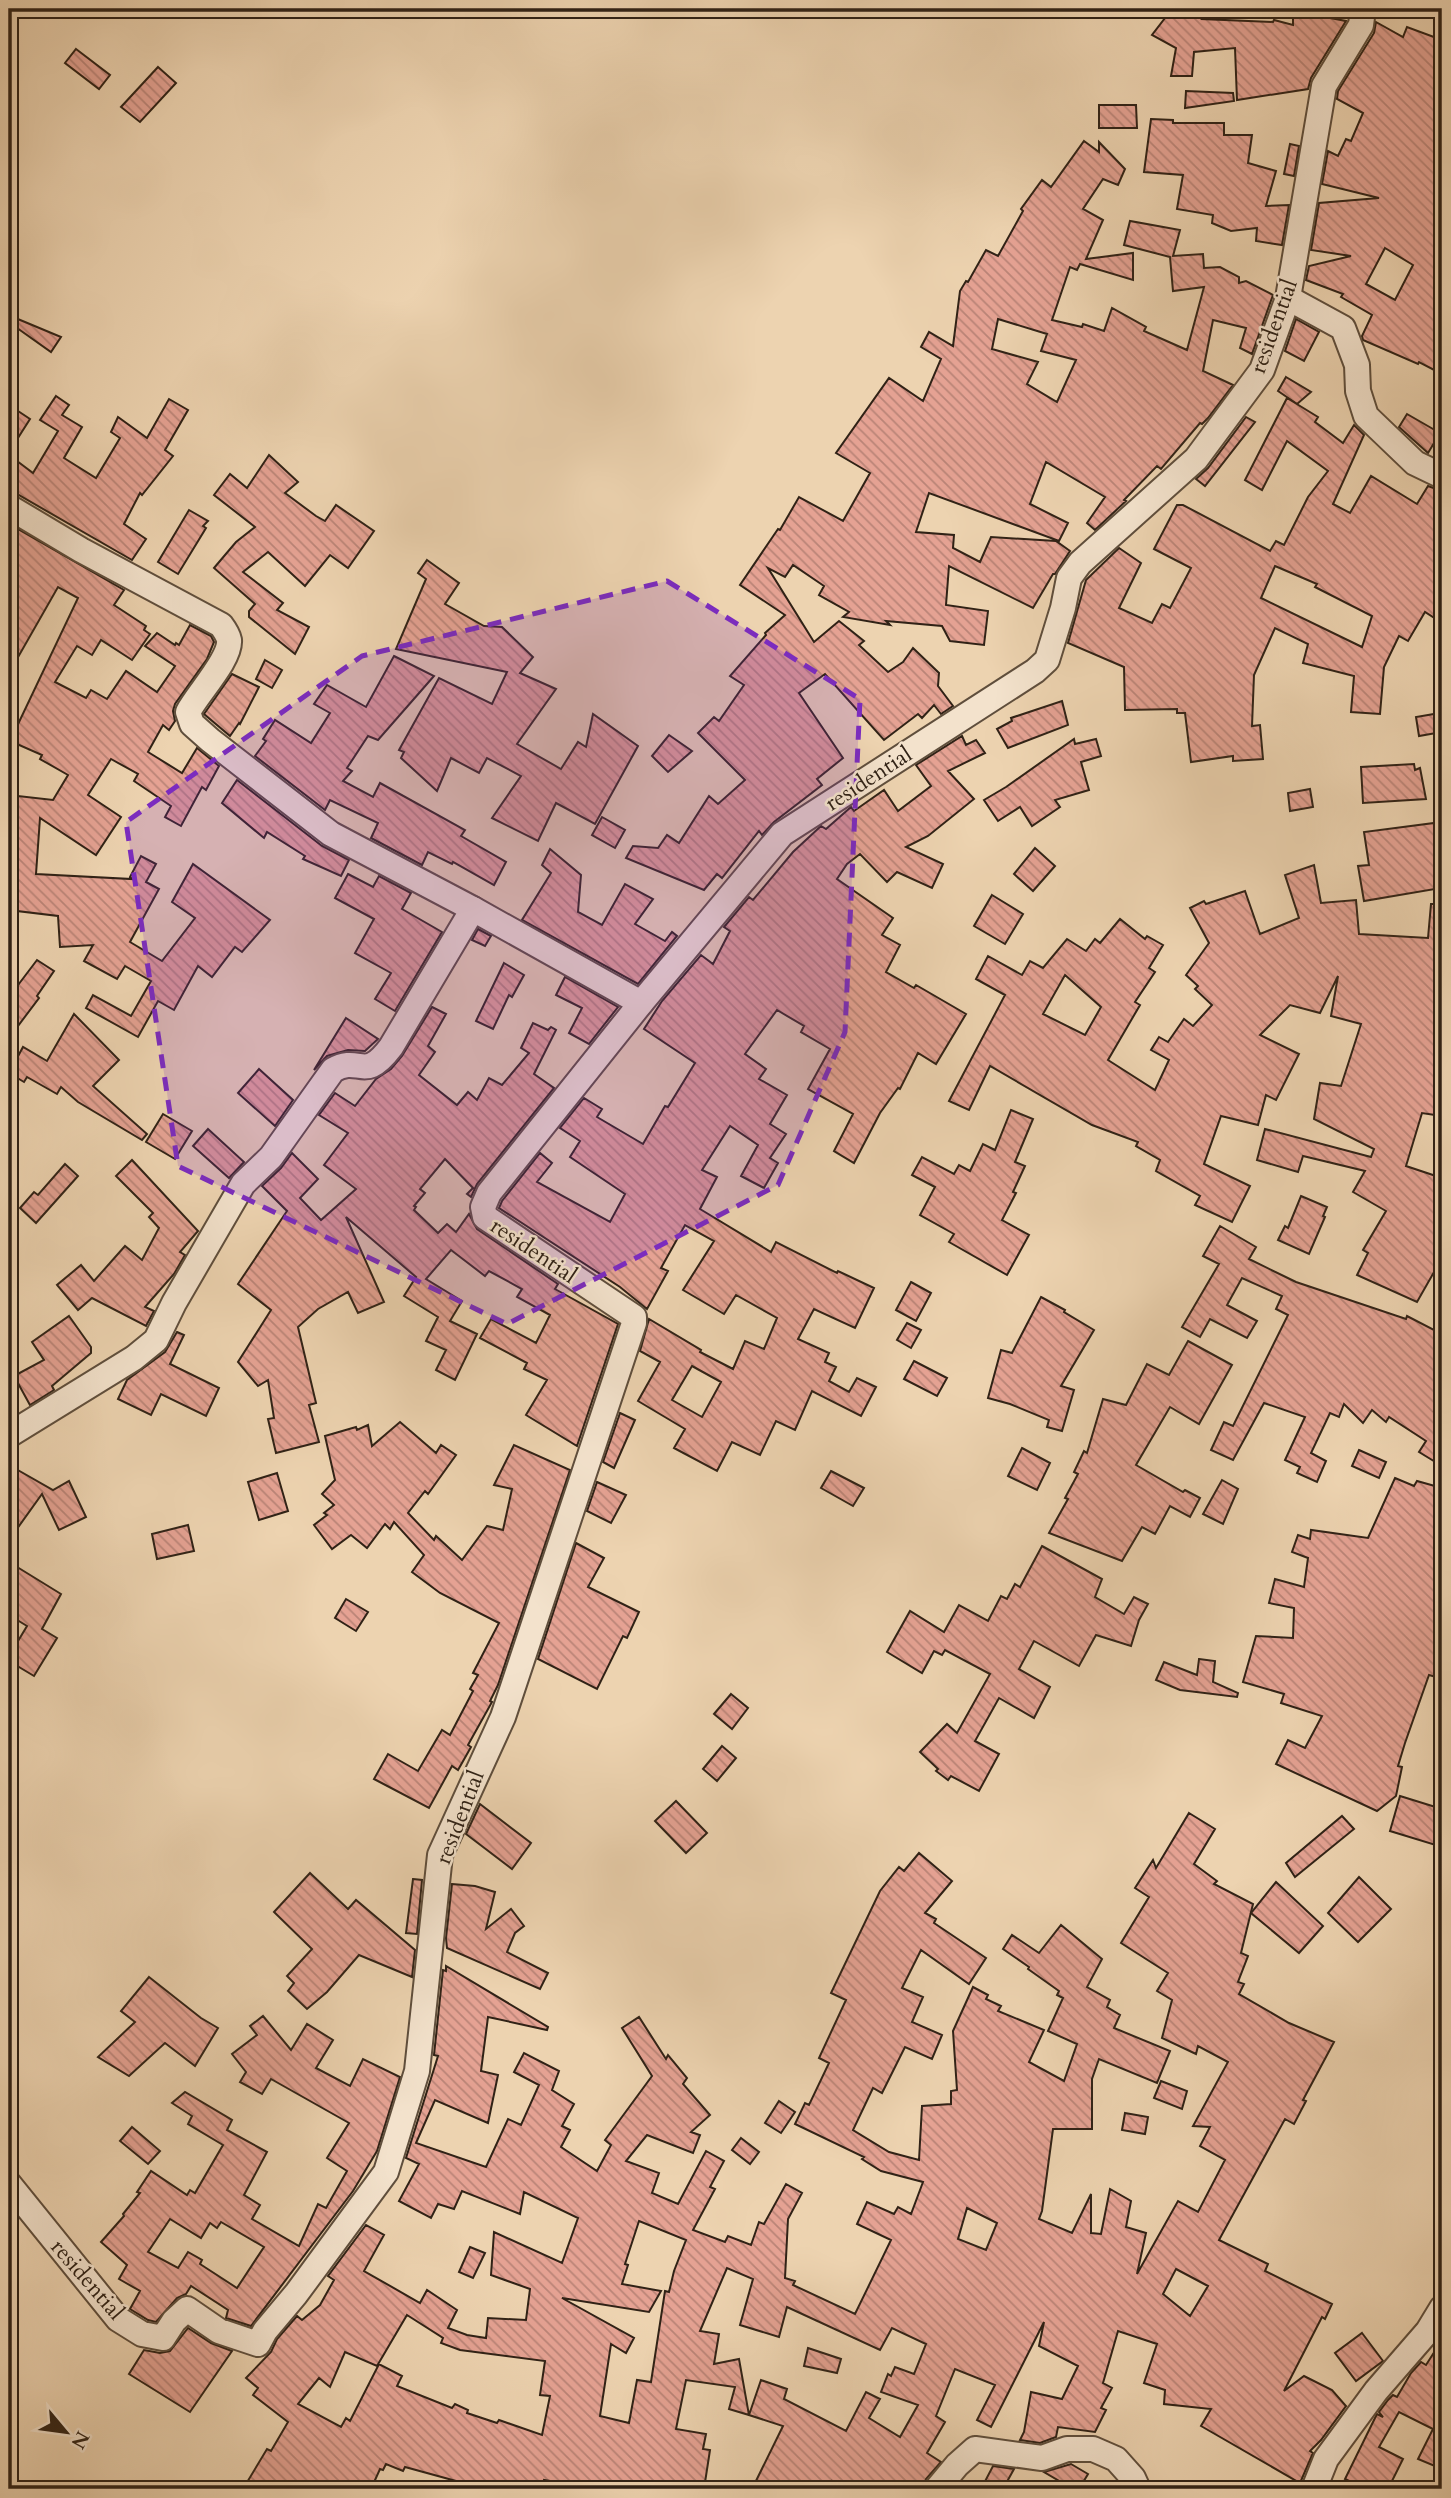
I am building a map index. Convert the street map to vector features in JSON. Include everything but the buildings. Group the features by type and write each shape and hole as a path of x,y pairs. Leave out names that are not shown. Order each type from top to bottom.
{"street":[{"name":"residential","path":"9,2184 118,2319 142,2334 161,2339 173,2321 187,2309 219,2331 258,2344 265,2331 296,2294 386,2172 418,2071 440,1854 503,1717 634,1323 634,1317 485,1217 483,1207 489,1193 641,1003 782,834 1035,671 1047,660 1069,578 1080,563 1196,458 1262,370 1288,298 1324,86 1361,25 1363,9"},
{"path":"1288,298 1343,328 1356,365 1358,391 1366,416 1415,463 1442,476"},
{"path":"9,507 81,550 221,625 229,639 227,651 188,712 192,724 331,835 473,909 641,1003"},
{"path":"9,1436 134,1357 156,1340 174,1303 243,1184 271,1157 333,1070 343,1065 369,1068 380,1062 473,909"},
{"path":"1314,2489 1326,2459 1376,2391 1428,2331 1442,2308"},
{"path":"937,2489 975,2449 1042,2458 1067,2449 1093,2449 1116,2459 1133,2478 1138,2489"}],"highlighted area":[{"path":"667,581 860,699 845,1032 778,1185 507,1324 178,1166 126,822 362,656"}]}
